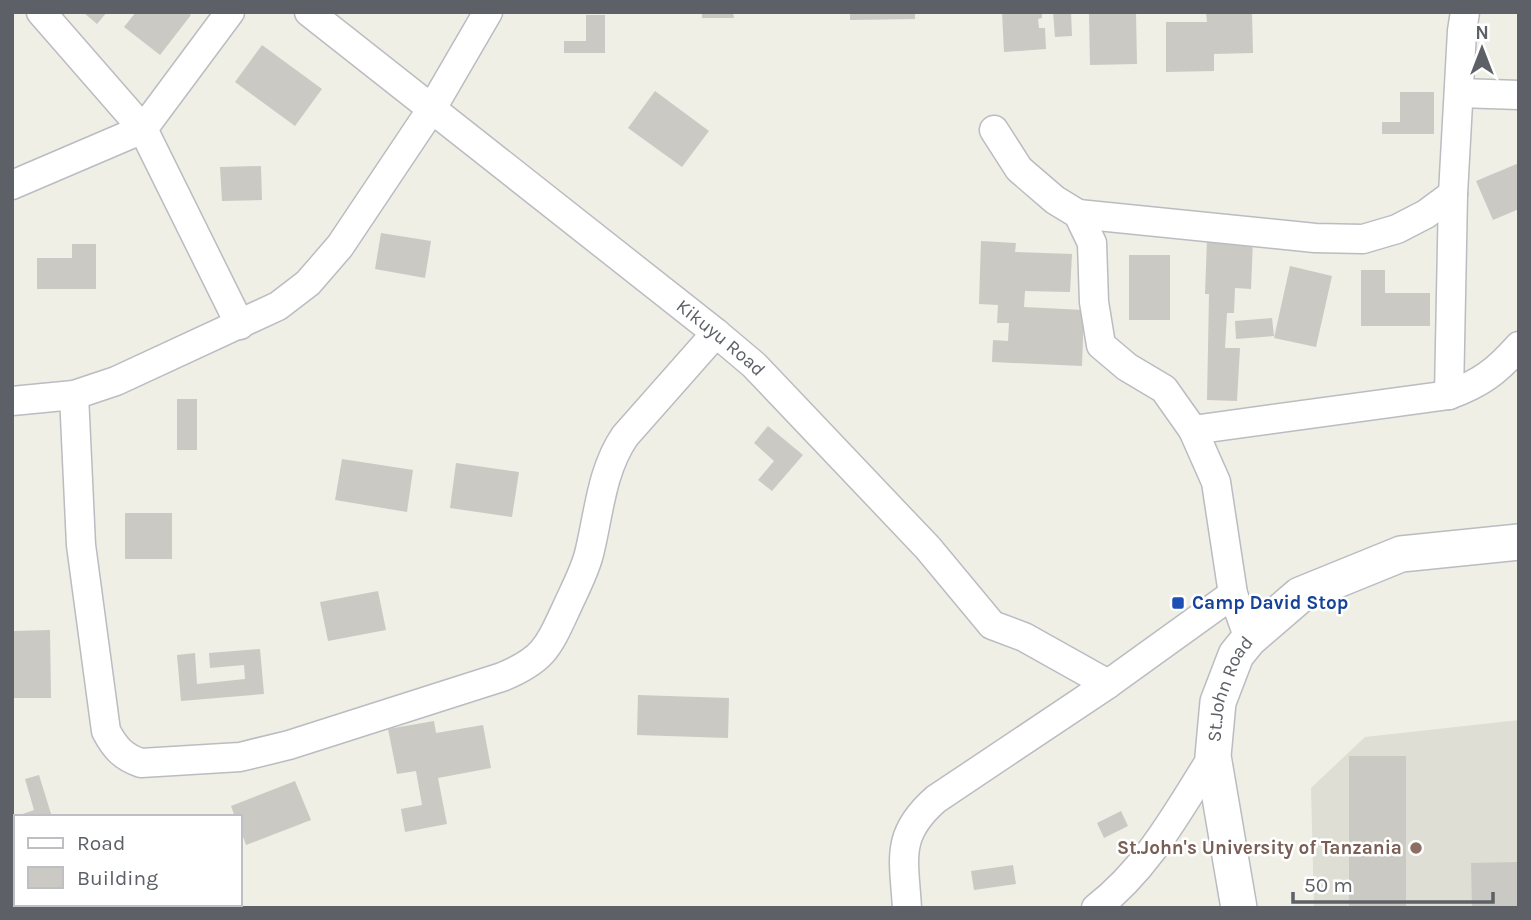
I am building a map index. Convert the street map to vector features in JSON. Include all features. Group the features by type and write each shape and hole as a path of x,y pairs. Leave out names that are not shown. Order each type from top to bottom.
{"street":[{"path":"41,12 143,129 240,325"},
{"path":"12,185 143,129 230,12"},
{"name":"Kikuyu Road","path":"309,12 716,333 754,366 928,548 992,625 1024,637 1108,684"},
{"path":"12,401 74,396 116,381 278,306 307,283 340,246 431,110 488,12"},
{"path":"1449,395 1453,194 1465,12"},
{"path":"1459,93 1519,95"},
{"path":"994,130 1019,169 1055,200 1078,214 1315,238 1363,239 1397,229 1426,214 1453,194"},
{"path":"1078,214 1092,243 1094,302 1101,345 1127,367 1164,389 1193,430 1216,482 1233,594 1249,639"},
{"path":"74,396 81,545 106,732 113,746 126,758 141,763 240,757 289,745 502,677 536,660 552,640 584,570 606,478 616,450 625,436 716,333"},
{"path":"1193,430 1449,395 1473,386 1498,370 1519,346"},
{"name":"St.John Road","path":"1239,908 1213,756 1219,702 1236,655 1249,639 1300,595 1401,554 1519,542"},
{"path":"906,908 904,852 909,831 918,815 936,799 1108,684 1233,594"},
{"path":"1096,908 1122,886 1148,857 1213,756"}],"shaded area":[{"name":"St.John's University of Tanzania","path":"1519,720 1519,908 1314,908 1311,788 1365,737"}],"building":[{"path":"83,12 107,12 97,24"},
{"path":"136,12 187,12 191,15 160,55 124,27"},
{"path":"702,12 733,12 734,18 702,18"},
{"path":"850,12 915,12 915,19 850,20"},
{"path":"1002,12 1042,12 1042,18 1038,19 1039,28 1045,28 1046,49 1004,52"},
{"path":"1053,12 1071,12 1072,36 1055,37"},
{"path":"1089,12 1136,12 1137,64 1090,65"},
{"path":"1206,12 1252,12 1253,53 1214,54 1214,71 1166,72 1166,22 1207,22"},
{"path":"586,15 605,15 605,53 564,53 564,41 586,41"},
{"path":"262,45 322,89 295,126 235,82"},
{"path":"655,91 709,131 682,167 628,128"},
{"path":"1400,92 1434,92 1434,134 1382,134 1382,122 1400,122"},
{"path":"1519,163 1519,209 1493,220 1476,181"},
{"path":"261,166 262,200 222,201 220,167"},
{"path":"381,233 431,241 425,278 375,269"},
{"path":"1207,239 1253,240 1251,289 1235,288 1234,313 1227,313 1225,348 1240,348 1237,401 1207,400"},
{"path":"981,241 1016,243 1015,252 1072,254 1070,292 1025,291 1024,307 1084,310 1082,366 992,362 993,340 1008,341 1009,323 997,323 998,305 979,304"},
{"path":"72,244 96,244 96,289 37,289 37,258 72,258"},
{"path":"1129,255 1170,255 1170,320 1129,320"},
{"path":"1290,266 1332,276 1316,347 1274,338"},
{"path":"1361,270 1385,270 1385,293 1430,293 1430,326 1361,326"},
{"path":"1272,318 1274,336 1236,339 1235,321"},
{"path":"177,399 197,399 197,450 177,450"},
{"path":"768,426 803,455 772,491 758,480 774,461 754,443"},
{"path":"342,459 413,470 407,512 335,500"},
{"path":"456,463 519,472 512,517 450,508"},
{"path":"125,513 172,513 172,559 125,559"},
{"path":"378,591 386,630 328,641 320,602"},
{"path":"50,630 51,698 13,698 12,631"},
{"path":"260,649 264,694 181,701 177,655 195,653 197,684 245,679 244,665 210,668 209,653"},
{"path":"638,695 729,698 728,738 637,735"},
{"path":"434,721 436,733 483,725 491,768 438,778 447,824 405,832 401,809 422,805 416,771 397,774 388,729"},
{"path":"1349,756 1406,756 1406,908 1349,908"},
{"path":"39,775 51,815 20,815 34,810 25,779"},
{"path":"295,781 311,820 246,845 242,834 242,815 234,815 231,806"},
{"path":"1121,811 1128,826 1104,838 1097,823"},
{"path":"1519,862 1519,908 1472,908 1471,863"},
{"path":"1013,865 1016,884 974,890 971,871"}],"place":[{"name":"Camp David Stop","path":"1178,603"},
{"name":"St.John's University of Tanzania","path":"1416,848"}]}
